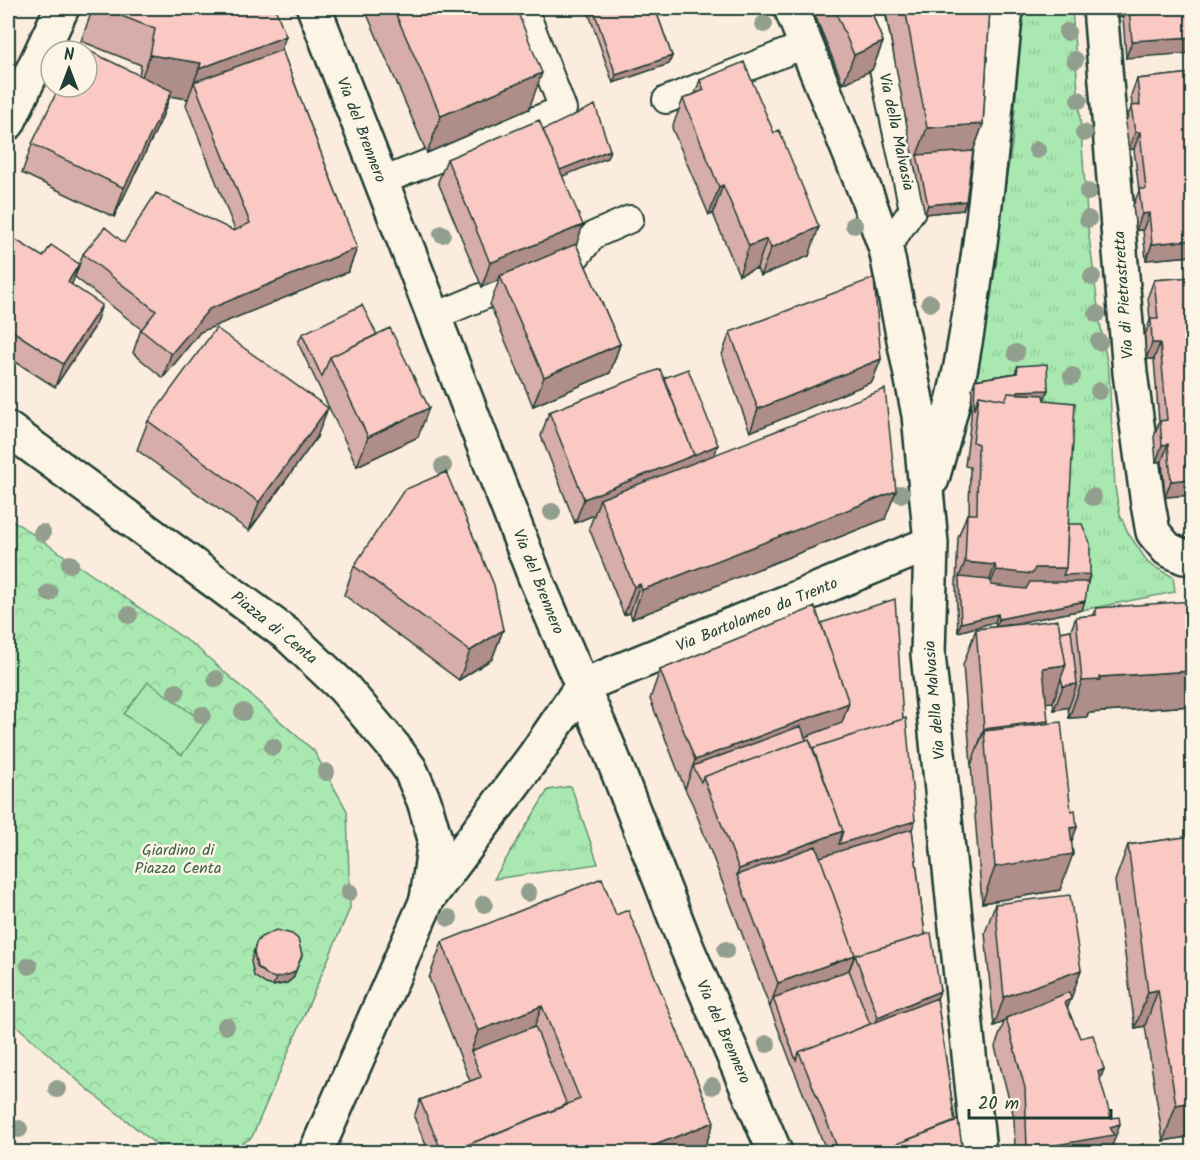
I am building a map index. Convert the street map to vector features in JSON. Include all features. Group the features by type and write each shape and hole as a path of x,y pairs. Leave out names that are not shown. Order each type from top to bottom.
{"street":[{"path":"8,123 62,8"},
{"name":"Via del Brennero","path":"314,8 535,576 608,746 687,948 775,1152"},
{"name":"Via della Malvasia","path":"791,8 886,249 919,415 931,543 928,654 979,1152"},
{"path":"927,496 962,361 985,211 1006,8"},
{"name":"Via di Pietrastretta","path":"1100,8 1130,373 1148,504 1153,532 1167,549 1184,557 1192,557"},
{"name":"Piazza di Centa","path":"8,429 288,635 344,688 410,769 424,801 435,839 427,900"},
{"name":"Via Bartolameo da Trento","path":"582,686 931,543"},
{"name":"Piazza di Centa","path":"317,1150 427,900 536,755 582,686"}],"lane":[{"path":"380,182 563,109 524,8"},
{"name":"Via della Malvasia","path":"870,8 912,209 886,249"},
{"path":"666,100 807,44"},
{"path":"434,317 575,258 594,235 630,219"}],"green space":[{"path":"1023,8 1072,8 1088,228 1109,373 1115,488 1120,515 1128,533 1149,564 1173,577 1175,592 1082,610 1084,591 972,389 1012,144"},
{"name":"Giardino di Piazza Centa","path":"8,517 195,646 314,751 347,811 350,908 252,1137 231,1152 169,1152 162,1149 85,1087 8,1018"},
{"path":"148,682 205,723 182,755 124,714"},
{"path":"571,786 598,864 494,879 548,790"}],"building":[{"path":"101,8 275,8 286,36 199,69 201,63 150,55 155,29"},
{"path":"393,8 516,8 542,73 441,116"},
{"path":"593,8 655,8 672,56 616,75"},
{"path":"834,8 870,8 883,42 854,55"},
{"path":"905,8 990,8 983,124 927,128"},
{"path":"1129,8 1192,8 1192,37 1132,41"},
{"path":"282,50 357,248 209,309 171,354 141,330 156,311 83,254 105,227 124,243 156,193 234,231 250,223 194,82"},
{"path":"99,56 172,91 124,188 32,144 53,99 99,99"},
{"path":"744,62 774,133 779,130 819,227 771,248 767,239 749,246 723,185 719,187 683,99 704,90 700,80"},
{"path":"1192,73 1192,240 1152,244 1149,213 1142,214 1139,189 1146,189 1140,132 1135,132 1131,106 1140,105 1137,79"},
{"path":"595,105 610,150 560,170 543,130"},
{"path":"539,120 583,225 490,263 447,159"},
{"path":"973,151 966,201 928,205 917,155"},
{"path":"8,235 43,257 51,245 79,264 68,282 102,305 63,364 8,328"},
{"path":"576,244 620,344 544,377 500,276"},
{"path":"1192,277 1192,479 1171,481 1168,444 1162,445 1160,421 1167,420 1160,343 1152,343 1151,319 1158,319 1154,280"},
{"path":"874,278 881,359 758,409 730,332"},
{"path":"362,305 377,335 330,357 322,377 302,334"},
{"path":"216,328 328,408 259,502 148,421"},
{"path":"390,328 429,408 368,437 330,357"},
{"path":"1047,364 1048,390 1008,393 1005,400 979,395 974,410 975,380 1017,373 1018,366"},
{"path":"660,369 694,455 584,499 549,412"},
{"path":"688,369 718,445 694,455 664,378"},
{"path":"885,389 896,491 642,590 640,584 634,587 600,499"},
{"path":"1008,393 1043,395 1044,400 1075,403 1066,568 1035,568 1032,574 996,570 995,565 965,562 967,514 977,514 978,444 973,442 979,395 1005,400"},
{"path":"446,472 494,585 503,630 470,651 354,566 404,490"},
{"path":"1068,524 1082,524 1090,543 1090,574 1063,575 1066,568"},
{"path":"959,577 990,580 991,585 1026,589 1030,582 1088,582 1085,601 999,619 998,614 961,623"},
{"path":"895,599 903,719 813,748 809,739 806,740 805,737 842,723 849,703 821,623"},
{"path":"1192,601 1192,671 1100,677 1100,680 1082,681 1076,617 1096,615 1096,608"},
{"path":"815,607 849,703 695,760 660,670"},
{"path":"1058,620 1066,665 1043,668 1048,721 984,729 976,629"},
{"path":"1071,630 1077,684 1063,686 1061,678 1066,665 1060,632"},
{"path":"906,718 915,821 839,844 843,831 813,748"},
{"path":"1061,722 1071,811 1075,810 1077,827 1070,828 1073,854 995,867 984,731"},
{"path":"801,726 806,740 703,777 701,782 693,766"},
{"path":"809,739 843,831 739,869 703,777"},
{"path":"912,829 925,935 855,955 820,857"},
{"path":"1192,836 1192,1102 1176,1105 1158,990 1148,992 1128,845"},
{"path":"816,846 855,955 778,983 737,875"},
{"path":"602,878 616,915 628,910 714,1122 637,1152 450,1152 580,1099 542,1006 478,1031 442,942"},
{"path":"1070,895 1081,970 1004,997 995,904"},
{"path":"276,930 292,934 298,939 302,955 296,970 291,974 276,978 257,967 254,952 256,943 261,937"},
{"path":"931,933 940,991 878,1017 855,955"},
{"path":"849,970 870,1024 799,1052 796,1060 773,998"},
{"path":"1069,992 1071,999 1065,1002 1080,1038 1093,1035 1104,1069 1098,1072 1111,1118 1119,1117 1120,1124 1110,1127 1114,1135 1027,1150 1025,1088 1006,1018"},
{"path":"937,998 955,1122 876,1152 839,1152 799,1052"},
{"path":"535,1026 567,1105 450,1152 442,1152 420,1100 481,1077 471,1051"},
{"path":"958,1120 963,1152 876,1152"},
{"path":"1143,1144 1147,1152 1124,1152"}]}
